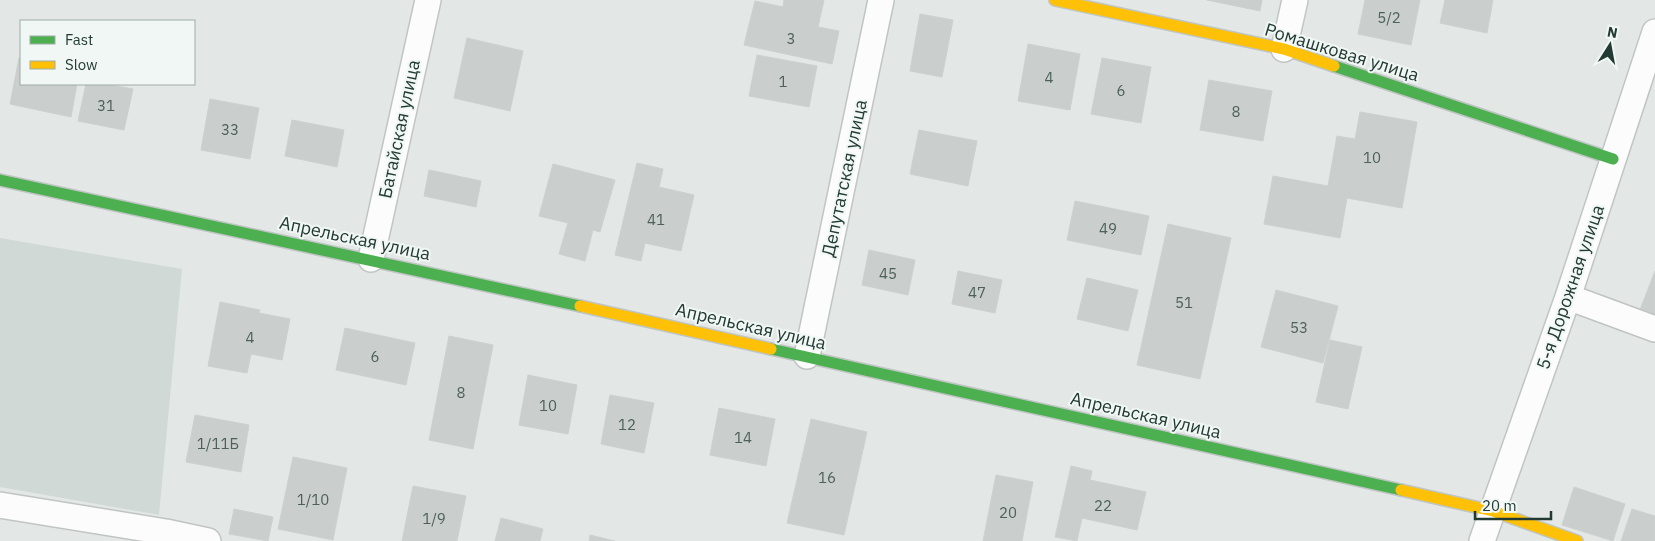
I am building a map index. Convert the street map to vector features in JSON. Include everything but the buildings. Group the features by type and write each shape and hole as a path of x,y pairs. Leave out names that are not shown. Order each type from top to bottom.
{"street":[{"name":"Батайская улица","path":"371,259 428,0"},
{"name":"Депутатская улица","path":"807,356 881,0"},
{"name":"Ромашковая улица","path":"1055,0 1284,49 1613,159"},
{"path":"1284,49 1295,0"},
{"name":"5-я Дорожная улица","path":"1482,541 1568,297 1613,159 1647,83 1655,32"},
{"name":"Апрельская улица","path":"0,180 371,259 1493,511 1577,541"},
{"path":"1568,297 1655,329"},
{"path":"0,505 164,536 208,541"}],"shaded area":[{"path":"0,238 182,269 159,515 0,487"}],"traffic: fast":[{"path":"1334,66 1613,159"},
{"path":"0,180 580,306"},
{"path":"771,349 1401,490"}],"traffic: slow":[{"path":"1055,0 1284,49 1334,66"},
{"path":"580,306 771,349"},
{"path":"1401,490 1493,511 1577,541"}]}
